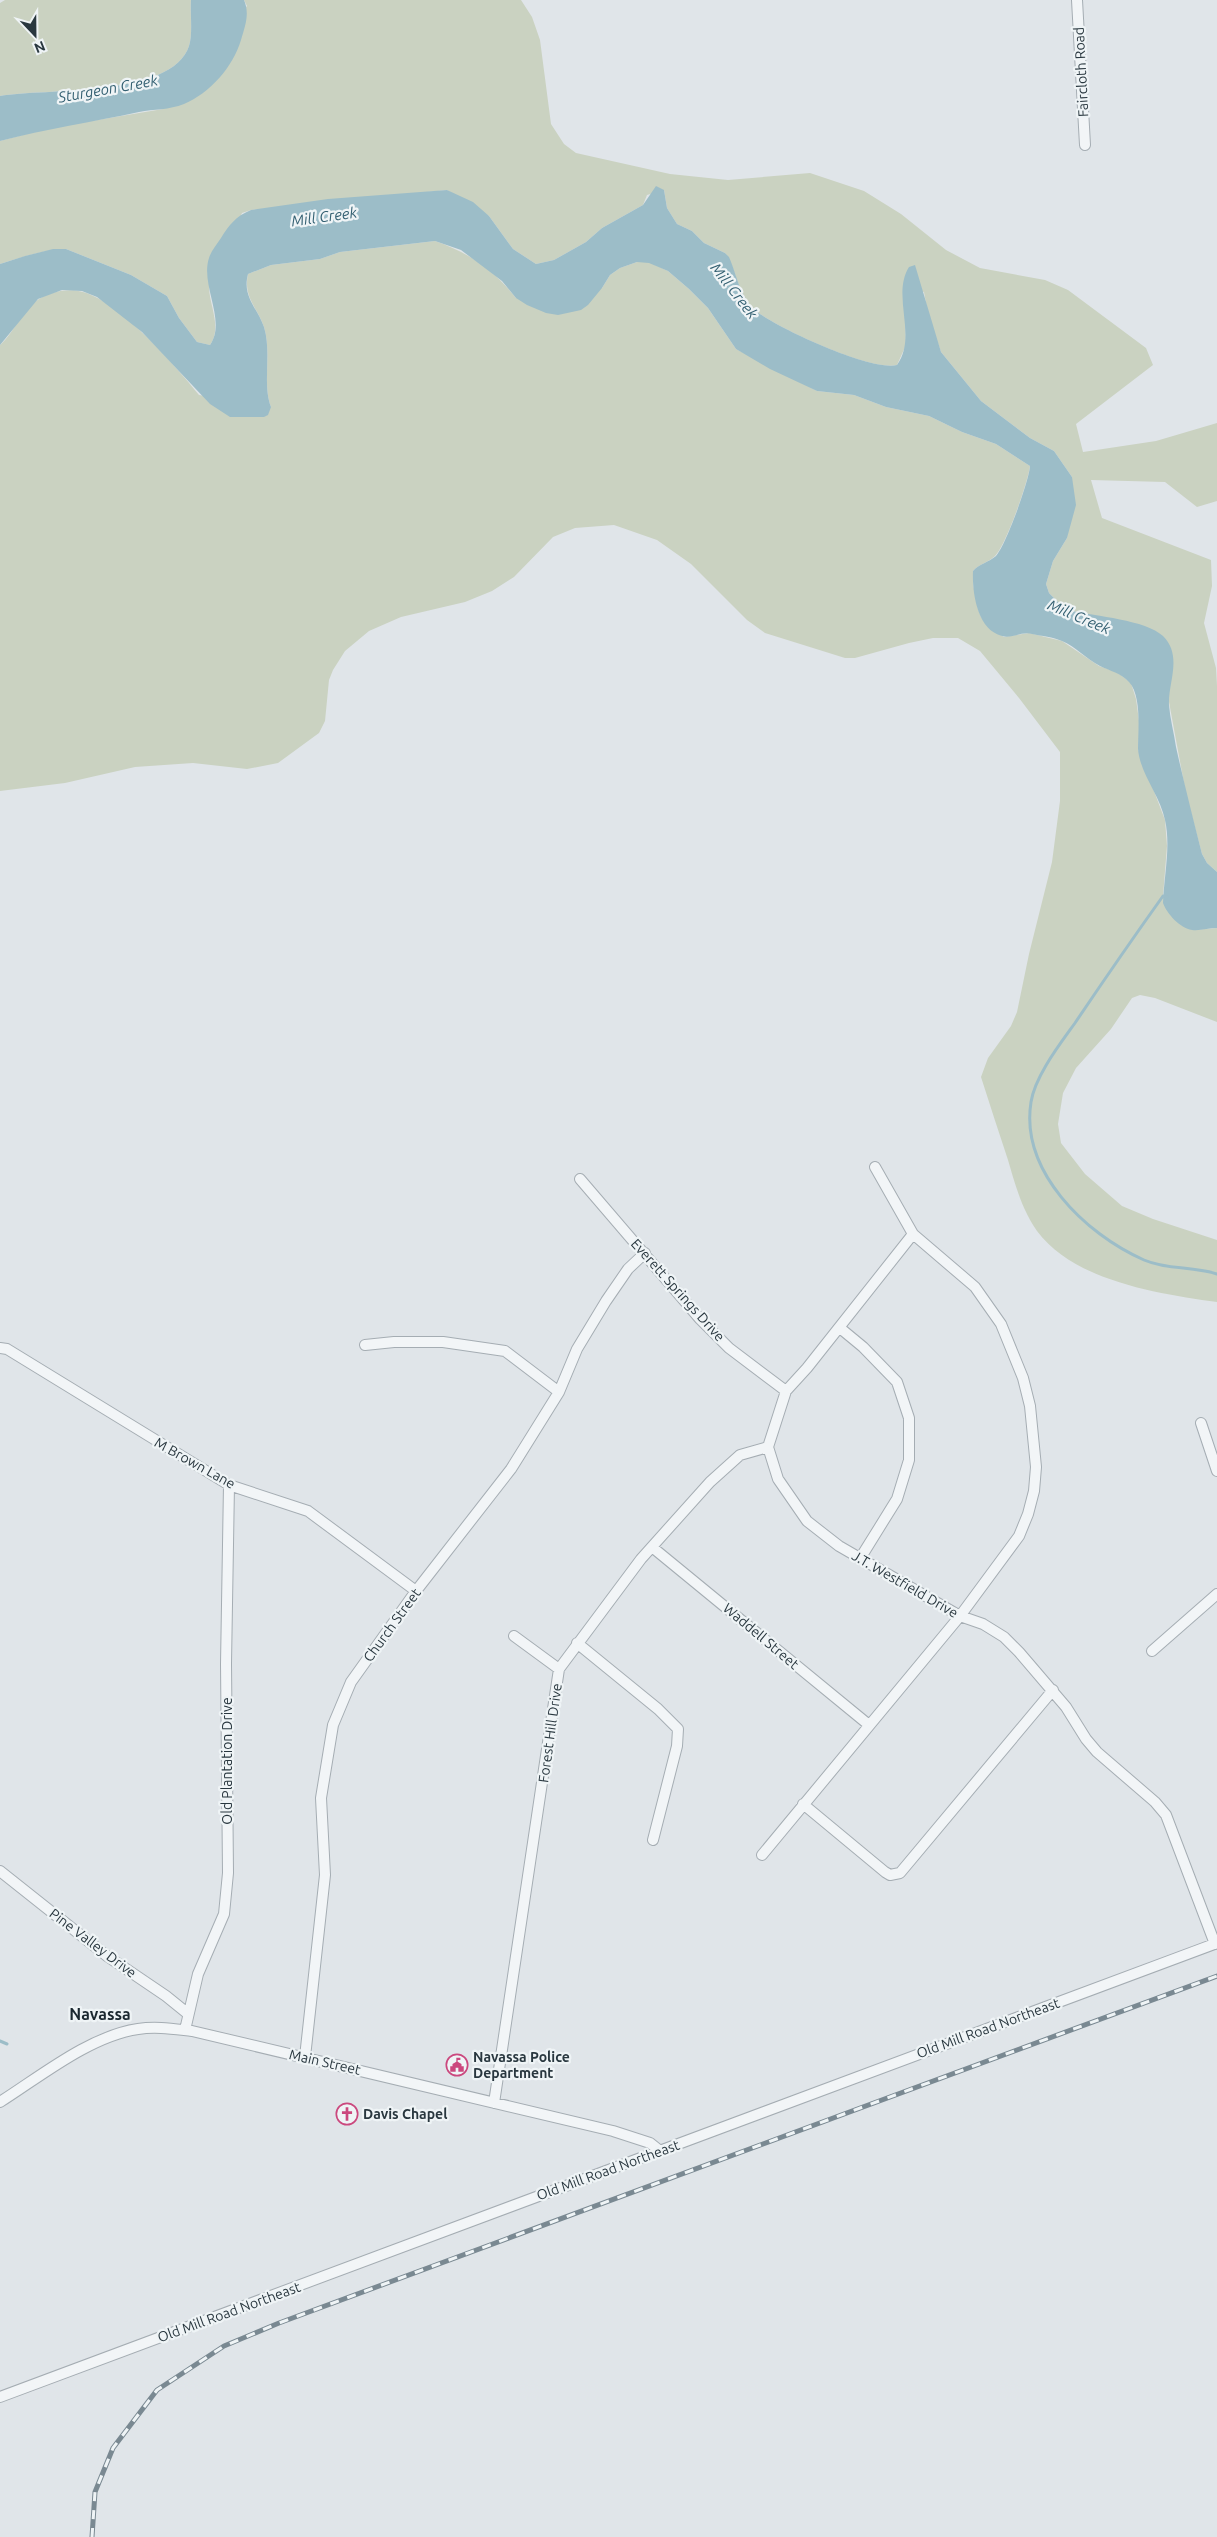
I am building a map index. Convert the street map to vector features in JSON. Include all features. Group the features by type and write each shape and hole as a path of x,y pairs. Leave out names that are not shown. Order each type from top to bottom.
{"street":[{"name":"Faircloth Road","path":"1077,0 1085,145"},
{"path":"762,1855 960,1616 1019,1536 1028,1514 1036,1468 1030,1406 1014,1352 991,1306 962,1274 913,1234 875,1167"},
{"name":"Everett Springs Drive","path":"580,1179 700,1319 730,1348 786,1391"},
{"path":"768,1447 786,1391 840,1328 913,1234"},
{"name":"Church Street","path":"305,2057 320,1929 324,1875 321,1798 333,1725 351,1682 416,1591 511,1469 559,1392 577,1348 606,1301 628,1269 645,1253"},
{"path":"840,1328 864,1347 897,1382 909,1418 909,1460 898,1499 861,1557"},
{"path":"365,1345 394,1342 443,1342 505,1351 559,1392"},
{"name":"M Brown Lane","path":"0,1348 7,1349 229,1485 308,1511 416,1591"},
{"path":"1201,1423 1217,1471"},
{"name":"J.T. Westfield Drive","path":"768,1447 778,1479 808,1521 839,1546 960,1616 982,1624 1004,1637 1053,1690 1097,1752 1155,1802 1166,1815 1216,1944"},
{"name":"Forest Hill Drive","path":"494,2103 559,1669 652,1547 710,1482 740,1455 768,1447"},
{"name":"Old Plantation Drive","path":"185,2030 187,2013 198,1974 224,1914 228,1873 226,1664 229,1485"},
{"name":"Waddell Street","path":"652,1547 869,1726"},
{"path":"1152,1650 1217,1594"},
{"path":"514,1636 559,1669"},
{"path":"577,1643 658,1709 678,1729 677,1746 652,1840"},
{"path":"804,1804 885,1872 890,1875 900,1873 1053,1690"},
{"name":"Pine Valley Drive","path":"0,1871 107,1956 166,1996 187,2013"},
{"name":"Old Mill Road Northeast","path":"0,2397 1216,1944"},
{"name":"Main Street","path":"0,2102 88,2047 115,2034 138,2029 185,2030 305,2057 638,2138 654,2145 660,2151"}],"green space":[{"path":"5,0 191,0 189,46 178,63 158,75 133,83 105,88 0,96 0,3"},
{"path":"244,0 521,0 532,17 540,40 551,124 564,144 576,153 670,174 728,180 810,173 864,191 901,214 946,250 980,268 1045,280 1068,290 1146,348 1153,365 1076,424 1083,452 1156,441 1217,423 1217,501 1197,507 1165,482 1091,480 1102,518 1211,560 1212,586 1204,623 1216,668 1217,686 1217,872 1207,863 1202,854 1186,794 1169,702 1135,624 1072,611 1063,607 1049,593 1046,584 1053,561 1067,538 1072,477 1054,451 1030,438 981,401 941,352 928,314 924,292 904,288 906,345 897,365 867,362 825,347 783,328 756,311 742,293 725,253 704,243 692,231 677,224 667,208 664,190 647,195 643,205 602,228 586,242 554,260 536,264 513,249 489,216 447,190 251,210 242,213 217,264 210,283 209,288 215,332 210,345 197,342 179,318 167,296 131,275 66,249 41,252 0,264 0,141 49,128 163,109 247,6"},
{"path":"435,241 459,251 480,263 516,298 602,288 610,275 620,268 637,262 649,262 668,271 708,308 736,349 817,391 854,395 886,407 929,416 962,432 996,444 1030,466 1016,513 1000,550 993,558 973,571 973,584 981,617 992,630 1004,637 1029,633 1062,641 1099,666 1117,672 1131,683 1136,699 1140,728 1138,749 1165,820 1167,846 1163,896 1192,930 1217,928 1217,1022 1155,998 1140,995 1132,998 1111,1029 1076,1068 1063,1093 1058,1124 1061,1143 1085,1174 1122,1206 1153,1219 1217,1240 1217,1302 1144,1289 1095,1273 1073,1262 1053,1248 1037,1231 1019,1197 981,1077 988,1058 1011,1026 1017,1012 1052,862 1060,801 1060,752 980,651 958,638 933,638 855,658 845,658 765,633 747,620 691,564 657,540 614,525 575,528 553,537 514,577 492,591 465,602 401,617 369,631 345,651 333,670 329,680 325,721 319,733 278,763 247,769 193,763 135,767 65,783 0,791 0,345 23,315 33,303 44,296 66,290 83,292 98,298 130,321 162,352 199,395 271,407 267,388 266,337 264,327 247,289 248,274 271,265 320,259 340,252"}],"water":[{"name":"Sturgeon Creek","path":"191,0 244,0 247,10 244,30 232,60 219,78 203,93 184,104 173,107 52,129 0,141 0,96 105,88 133,83 158,75 178,63 189,46"},
{"name":"Mill Creek","path":"656,186 664,190 667,208 677,224 692,231 704,243 725,253 729,257 746,300 756,311 783,328 825,347 867,362 897,365 903,354 905,329 902,290 904,278 909,267 915,265 941,352 981,401 1030,438 1054,451 1072,477 1076,505 1067,538 1053,561 1046,584 1049,593 1063,607 1072,611 1120,619 1145,626 1163,636 1169,644 1173,661 1169,696 1170,716 1202,854 1207,863 1217,872 1217,928 1187,929 1174,920 1163,903 1167,830 1159,802 1142,767 1138,749 1138,705 1133,688 1129,682 1115,672 1095,663 1067,643 1059,640 1028,633 1010,637 1002,636 987,626 978,609 975,599 973,571 996,556 1000,550 1026,485 1030,466 996,444 962,432 929,416 886,407 854,395 817,391 770,369 736,349 708,308 668,271 649,263 637,262 620,268 610,275 588,305 581,310 558,315 546,313 527,305 516,298 502,281 461,250 435,241 340,252 320,259 271,265 248,274 247,282 251,302 264,327 266,337 267,388 271,407 268,415 264,417 230,417 210,404 142,332 97,297 82,291 62,290 38,299 0,345 0,264 53,249 66,249 131,275 167,296 179,318 197,342 210,345 216,325 208,280 209,258 230,225 241,215 251,210 328,199 447,190 473,202 489,216 513,249 536,264 554,260 586,242 602,228 643,205"}],"waterway":[{"path":"1167,897 1163,896 1043,1071 1033,1092 1030,1128 1036,1152 1046,1175 1061,1197 1079,1217 1100,1234 1122,1249 1144,1260 1171,1267 1217,1274"},
{"path":"0,2041 7,2044"}],"railway":[{"path":"92,2537 95,2492 113,2448 157,2390 224,2346 279,2323 1217,1976"}],"place":[{"name":"Navassa Police Department","path":"457,2065"},
{"name":"Davis Chapel","path":"347,2114"}],"district":[{"name":"Navassa","path":"100,2014"}]}
